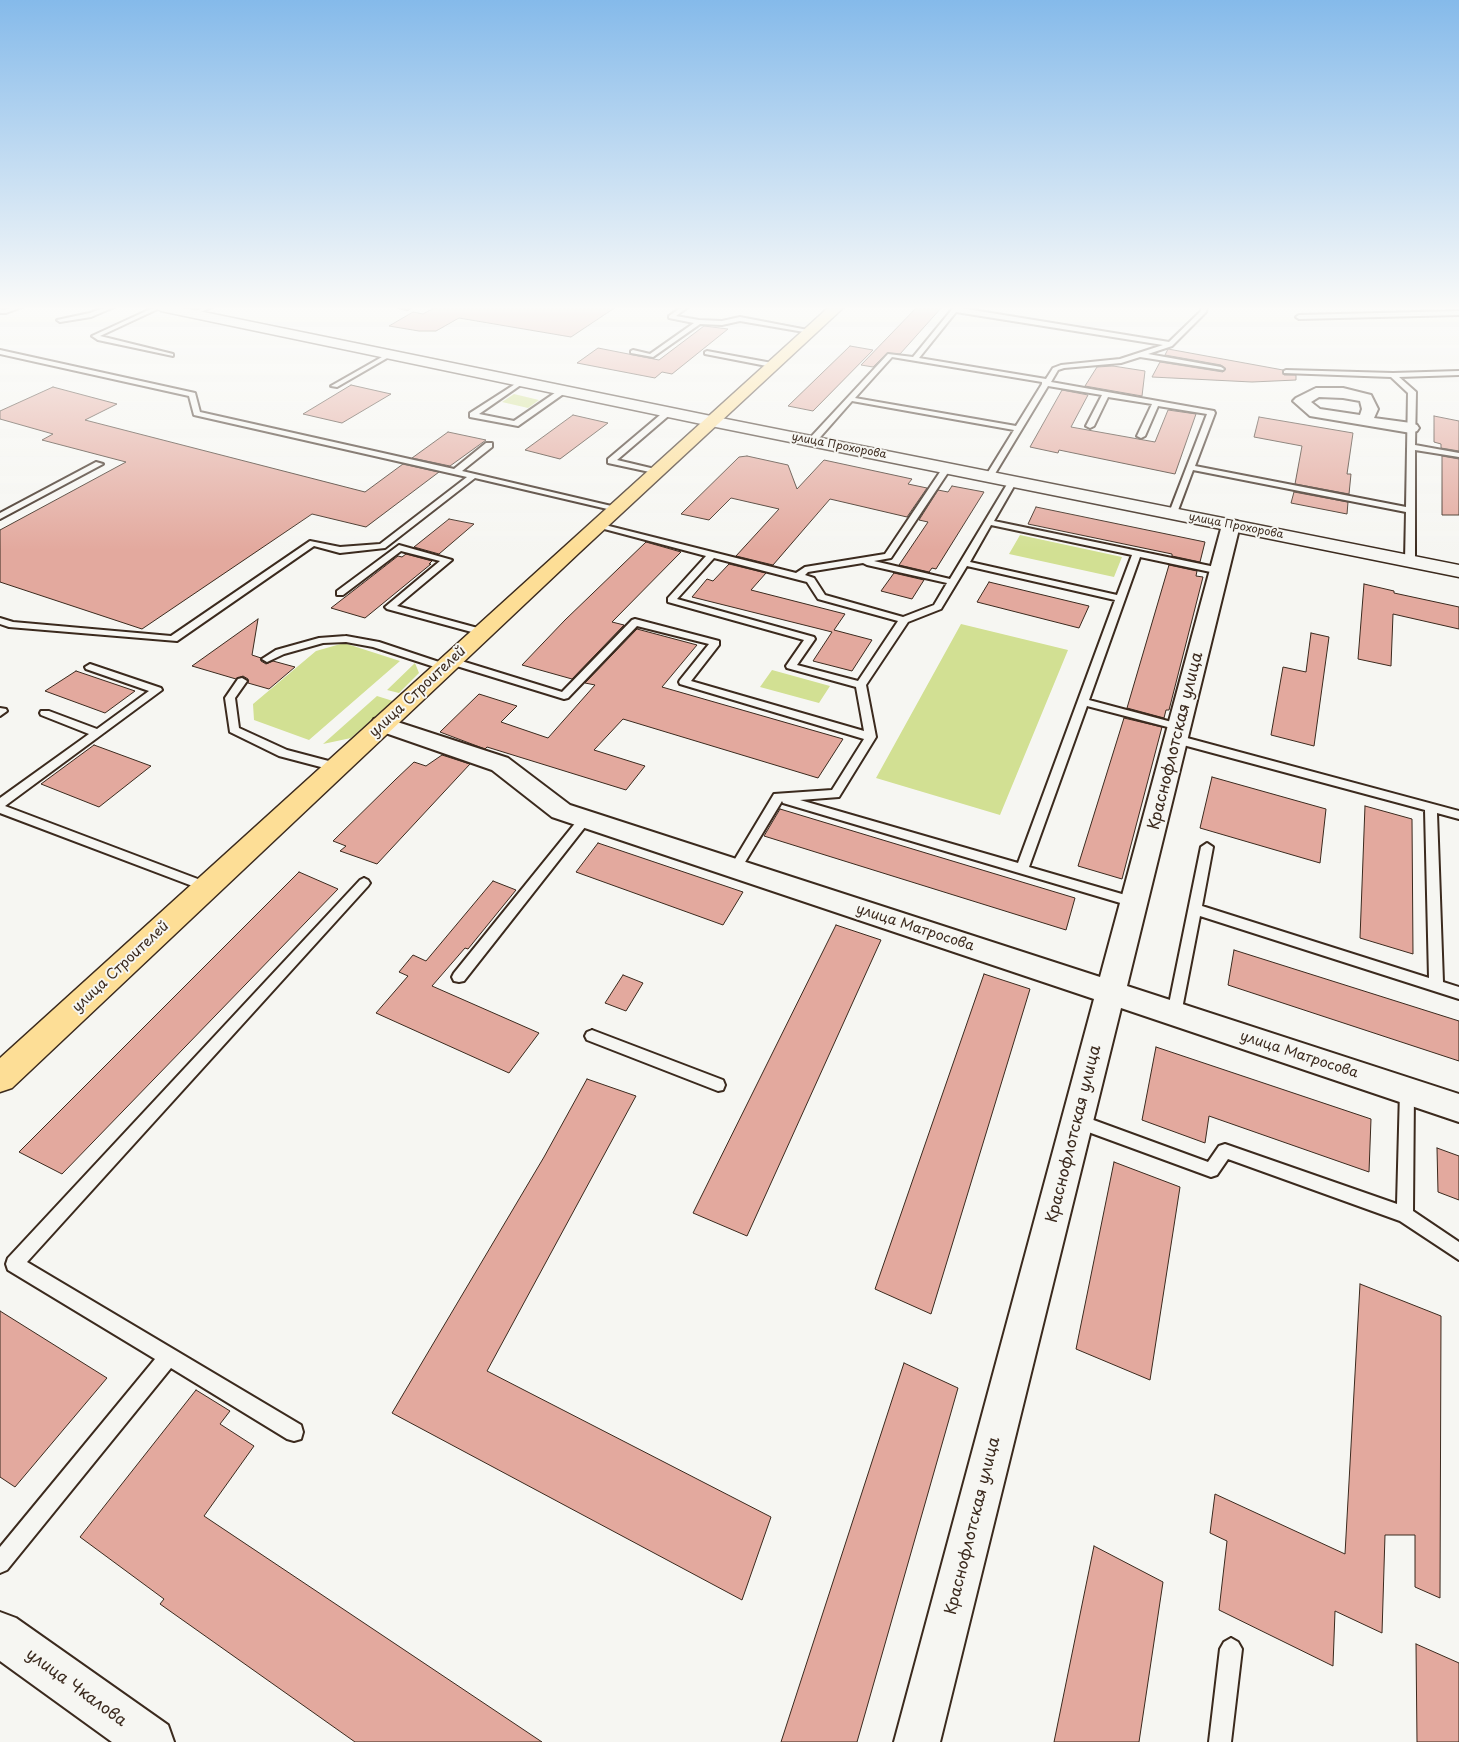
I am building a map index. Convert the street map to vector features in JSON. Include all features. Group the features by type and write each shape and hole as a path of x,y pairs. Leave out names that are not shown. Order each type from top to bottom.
{"main road":[{"name":"улица Строителей","path":"0,1078 746,388"}],"street":[{"name":"улица Прохорова","path":"557,388 1459,571"},
{"path":"1365,421 1411,428"},
{"name":"Краснофлотская улица","path":"918,1742 1231,525"},
{"name":"улица Матросова","path":"382,724 500,764 562,811 1459,1108"},
{"name":"улица Чкалова","path":"0,1634 151,1742"}],"lane":[{"path":"162,388 192,395 197,413 616,508"},
{"path":"511,388 473,415 515,424 565,390"},
{"path":"812,441 860,388"},
{"path":"990,476 1042,388"},
{"path":"1077,388 1211,413 1173,513"},
{"path":"1408,388 1412,392 1410,561"},
{"path":"1090,426 1106,394"},
{"path":"850,399 1018,429"},
{"path":"1141,436 1156,403"},
{"path":"656,472 610,461 669,412"},
{"path":"455,472 489,445"},
{"path":"1411,446 1459,455"},
{"path":"0,516 100,464"},
{"path":"1190,467 1411,510"},
{"path":"798,576 805,570 888,556 947,468"},
{"path":"0,621 12,625 174,640 313,543 340,550 382,546 473,476"},
{"path":"778,797 835,794 871,737 861,685 904,620 938,607 1013,481"},
{"path":"988,522 1220,571"},
{"path":"598,526 798,576 810,580 821,598 904,620"},
{"path":"340,593 399,548 448,560 390,606 482,632"},
{"path":"712,554 671,600 810,639 791,666 861,685"},
{"path":"1022,869 1137,554"},
{"path":"860,560 952,582"},
{"path":"964,563 1121,599"},
{"path":"267,659 280,652 323,640 346,639 375,644 564,696 634,622 715,643 684,682 871,737"},
{"path":"0,804 157,690 90,667"},
{"path":"242,681 230,698 234,730 283,753 336,767"},
{"path":"1083,702 1178,733 1459,815"},
{"path":"45,713 98,733"},
{"path":"778,797 1134,902"},
{"path":"735,868 778,797"},
{"path":"1431,808 1436,986"},
{"path":"0,809 207,887"},
{"path":"459,977 585,819"},
{"path":"1174,1014 1208,847"},
{"path":"294,1432 14,1264 364,883"},
{"path":"1195,909 1459,993"},
{"path":"592,1036 718,1085"},
{"path":"1405,1215 1407,1091"},
{"path":"1078,1121 1211,1170 1225,1151 1405,1215 1459,1252"},
{"path":"0,1563 169,1356"},
{"path":"1220,1742 1231,1649"}],"green space":[{"path":"514,394 539,400 528,408 502,402"},
{"path":"1020,535 1122,557 1114,577 1009,554"},
{"path":"961,624 1068,650 1000,815 876,778"},
{"path":"344,643 400,661 309,740 254,720 253,704 316,651"},
{"path":"415,663 419,673 399,693 387,690"},
{"path":"772,670 830,686 819,703 760,687"},
{"path":"377,696 393,701 351,738 323,744"}],"building":[{"path":"50,388 58,388 117,404 85,420 365,492 403,464 439,472 366,527 312,514 142,629 0,582 0,530 126,462 42,440 53,434 0,419 0,411"},
{"path":"346,388 366,388 391,394 342,423 303,414"},
{"path":"806,388 835,388 813,411 788,406"},
{"path":"1098,388 1143,388 1142,396"},
{"path":"1062,390 1088,395 1071,427 1155,442 1168,410 1196,414 1175,474 1059,450 1058,453 1030,447"},
{"path":"573,415 608,423 560,459 525,450"},
{"path":"1434,416 1459,421 1459,451 1441,448 1441,444 1434,442"},
{"path":"1259,417 1353,433 1347,474 1351,474 1349,494 1295,484 1302,446 1254,437"},
{"path":"448,432 486,440 450,466 412,458"},
{"path":"747,456 788,465 797,489 824,460 912,479 908,484 927,488 907,517 830,499 773,565 736,556 779,509 731,498 709,520 681,514 739,457"},
{"path":"1442,456 1459,459 1459,515 1442,515"},
{"path":"952,486 984,492 936,569 932,568 929,572 899,565 928,522 919,520 938,490 948,492"},
{"path":"1294,492 1348,502 1347,514 1291,503"},
{"path":"1036,507 1205,542 1200,562 1172,556 1172,554 1028,524"},
{"path":"449,519 474,524 439,554 414,547"},
{"path":"646,542 681,552 612,622 624,625 572,679 522,665 565,620"},
{"path":"406,554 432,561 429,564 431,564 365,618 331,608 398,556 402,557"},
{"path":"729,564 766,573 751,590 845,614 834,630 872,640 852,671 813,661 832,632 692,597 707,579 713,581"},
{"path":"1169,565 1197,571 1196,576 1203,577 1169,710 1166,710 1164,718 1127,708"},
{"path":"894,573 924,580 912,599 881,591"},
{"path":"989,582 1089,606 1079,628 977,602"},
{"path":"1364,584 1394,591 1394,593 1459,607 1459,629 1393,614 1391,666 1358,659"},
{"path":"258,619 252,655 261,658 261,661 266,664 273,661 295,667 269,689 248,683 248,679 243,676 236,679 192,666"},
{"path":"637,629 697,645 662,687 843,739 818,778 623,719 594,750 645,766 626,790 487,747 485,749 440,732 479,694 517,706 501,722 548,738 595,685 585,683"},
{"path":"1311,633 1329,637 1314,746 1271,735 1283,667 1306,672"},
{"path":"76,671 135,691 105,713 45,691"},
{"path":"1124,718 1162,727 1122,879 1078,866"},
{"path":"94,745 151,766 99,807 41,784"},
{"path":"442,755 470,764 377,864 340,851 346,846 333,841 414,762 426,766"},
{"path":"1212,777 1326,809 1320,863 1200,828"},
{"path":"1365,806 1412,819 1413,954 1360,938"},
{"path":"780,809 1075,898 1066,930 764,836"},
{"path":"598,843 743,892 723,925 576,872"},
{"path":"299,872 338,889 62,1174 19,1152"},
{"path":"493,881 516,890 468,949 465,948 432,986 539,1033 509,1073 376,1013 408,976 399,972 413,955 426,961"},
{"path":"836,925 881,940 747,1236 693,1213"},
{"path":"1234,950 1459,1021 1459,1061 1228,985"},
{"path":"984,974 1030,989 931,1314 875,1289"},
{"path":"623,975 643,983 626,1011 605,1003"},
{"path":"1156,1047 1371,1119 1369,1172 1209,1116 1205,1143 1142,1120"},
{"path":"587,1079 636,1096 487,1371 771,1517 742,1600 392,1413 544,1157"},
{"path":"1437,1148 1459,1156 1459,1200 1438,1192"},
{"path":"1114,1162 1180,1187 1150,1380 1076,1349"},
{"path":"1360,1284 1441,1316 1440,1598 1415,1587 1415,1535 1385,1535 1382,1633 1335,1611 1333,1666 1219,1610 1227,1541 1210,1533 1215,1494 1345,1554"},
{"path":"0,1311 107,1378 15,1487 0,1477"},
{"path":"904,1363 958,1388 857,1742 781,1742"},
{"path":"196,1390 230,1411 220,1424 254,1446 204,1516 542,1742 355,1742 160,1604 164,1599 80,1537"},
{"path":"1094,1546 1163,1582 1139,1742 1054,1742"},
{"path":"1416,1644 1459,1663 1459,1742 1417,1742"}]}
